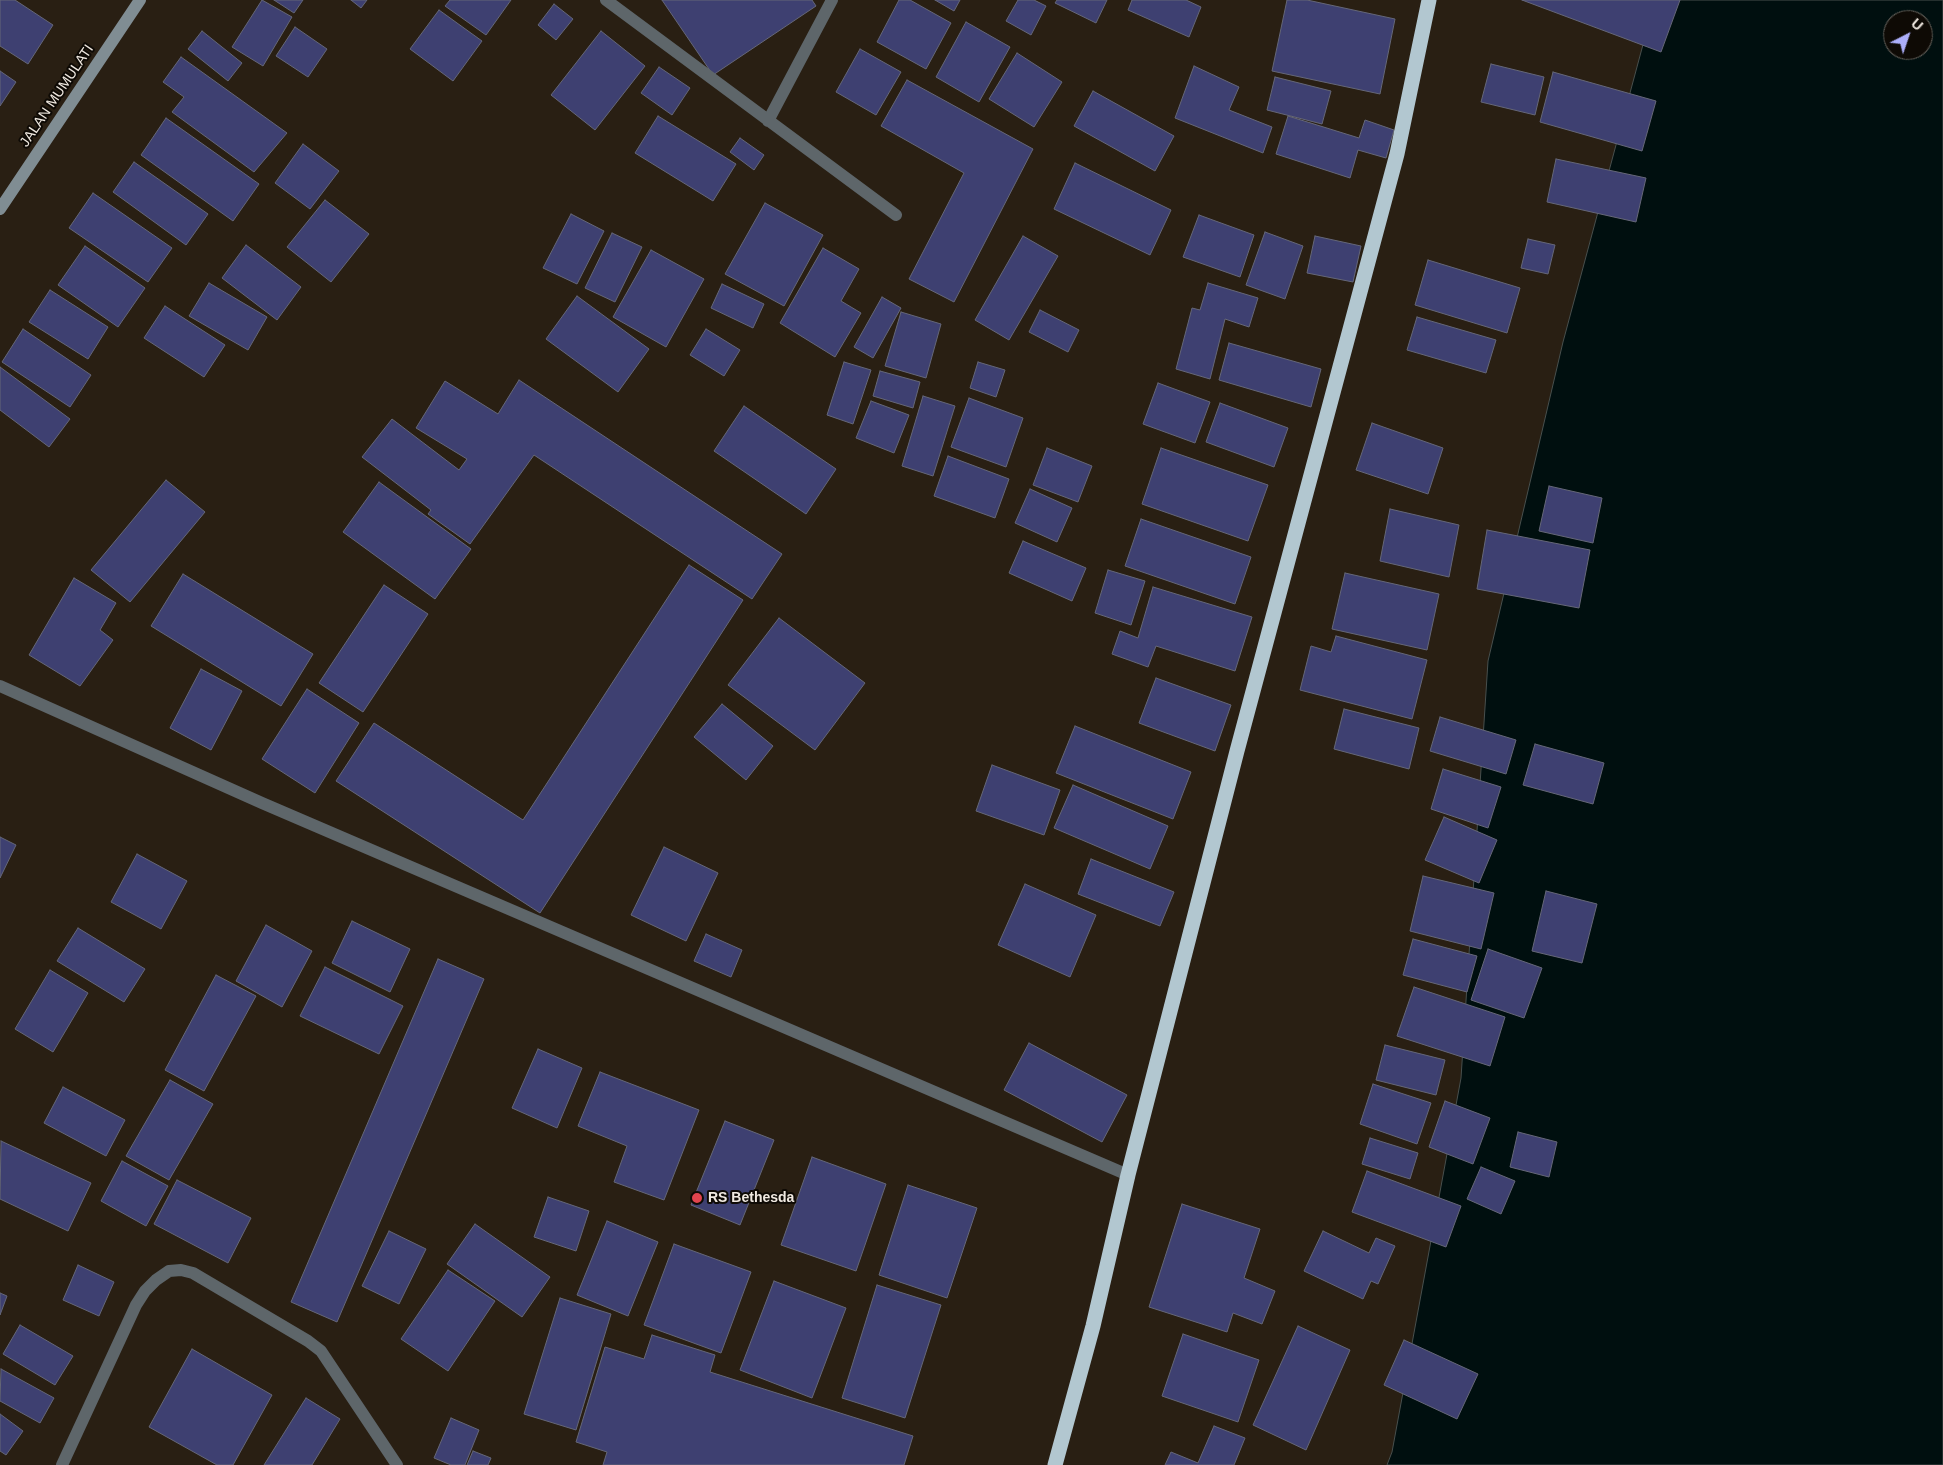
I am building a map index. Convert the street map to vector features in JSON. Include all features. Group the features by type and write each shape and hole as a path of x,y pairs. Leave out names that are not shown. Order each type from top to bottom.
{"highway":[{"path":"1055,1465 1093,1326 1128,1174 1239,742 1397,154 1429,0"}],"street":[{"name":"JALAN MUMULATI","path":"0,208 140,0"},
{"path":"606,0 896,215"},
{"path":"768,121 832,0"},
{"path":"0,686 262,803 1128,1174"},
{"path":"62,1465 136,1305 145,1291 156,1280 169,1271 181,1270 193,1273 308,1340 321,1351 397,1465"}],"shaded area":[{"path":"1655,0 1943,0 1943,1465 1387,1465 1392,1452 1461,1078 1488,661 1563,342"}],"building":[{"path":"0,0 15,0 53,25 28,64 0,46"},
{"path":"262,0 292,17 263,66 232,47"},
{"path":"274,0 303,0 294,13"},
{"path":"351,0 367,0 361,8"},
{"path":"450,0 511,0 486,35 445,6"},
{"path":"662,0 812,0 816,6 713,75"},
{"path":"899,0 910,0 951,23 926,69 877,42"},
{"path":"935,0 960,0 954,11"},
{"path":"1018,0 1034,0 1046,6 1031,35 1006,21"},
{"path":"1057,0 1107,0 1096,23 1055,3"},
{"path":"1132,0 1186,0 1201,7 1189,37 1128,10"},
{"path":"1287,0 1307,0 1395,19 1380,94 1272,71"},
{"path":"1522,0 1680,0 1661,52"},
{"path":"554,4 573,19 556,40 538,25"},
{"path":"439,10 482,41 453,81 410,49"},
{"path":"966,22 1010,47 979,102 936,77"},
{"path":"295,27 327,49 308,77 276,56"},
{"path":"202,31 242,63 228,81 188,49"},
{"path":"601,31 645,66 595,130 551,95"},
{"path":"860,49 901,72 876,115 836,92"},
{"path":"1017,53 1062,82 1034,127 989,99"},
{"path":"181,57 287,133 254,172 172,112 184,97 163,82"},
{"path":"1491,64 1544,77 1535,115 1481,102"},
{"path":"1194,66 1239,87 1229,110 1272,127 1263,153 1175,118"},
{"path":"659,67 690,88 672,115 641,93"},
{"path":"0,71 16,82 0,106"},
{"path":"1553,72 1656,101 1642,151 1540,122"},
{"path":"1275,77 1331,91 1322,124 1267,110"},
{"path":"907,80 1033,149 954,302 909,279 964,173 881,126"},
{"path":"1093,91 1174,136 1155,171 1074,126"},
{"path":"658,116 736,164 713,201 635,153"},
{"path":"1288,116 1359,138 1365,120 1394,130 1386,158 1358,150 1350,178 1276,154"},
{"path":"166,118 259,184 233,221 141,155"},
{"path":"740,138 764,155 754,170 730,152"},
{"path":"303,144 339,171 310,209 275,183"},
{"path":"1556,159 1646,178 1636,222 1547,202"},
{"path":"134,162 208,214 186,245 113,192"},
{"path":"1075,163 1171,210 1150,255 1054,209"},
{"path":"93,193 172,248 148,282 69,228"},
{"path":"325,200 369,234 331,282 287,247"},
{"path":"765,203 823,235 784,306 725,274"},
{"path":"571,214 604,231 577,284 543,268"},
{"path":"1199,215 1254,235 1240,277 1183,257"},
{"path":"1265,232 1303,246 1285,299 1246,285"},
{"path":"612,233 642,247 615,302 585,288"},
{"path":"1023,236 1058,256 1009,340 975,320"},
{"path":"1315,236 1361,246 1353,282 1307,273"},
{"path":"1528,239 1555,245 1548,274 1521,268"},
{"path":"246,245 301,287 277,320 222,278"},
{"path":"85,246 145,288 118,327 58,285"},
{"path":"823,248 859,269 841,301 861,313 835,357 780,323"},
{"path":"651,250 704,279 666,347 613,317"},
{"path":"1428,260 1520,288 1507,333 1415,305"},
{"path":"209,283 267,317 248,350 189,316"},
{"path":"1208,283 1258,298 1249,327 1225,319 1210,379 1176,369 1192,308 1200,310"},
{"path":"722,284 764,304 753,328 711,308"},
{"path":"50,290 108,327 88,359 29,322"},
{"path":"577,296 649,349 618,392 546,339"},
{"path":"882,297 901,308 873,358 854,347"},
{"path":"165,306 225,345 204,377 144,338"},
{"path":"1040,310 1079,330 1068,352 1029,332"},
{"path":"901,312 941,324 926,378 885,366"},
{"path":"1417,317 1496,340 1486,373 1407,350"},
{"path":"23,329 91,375 70,407 2,362"},
{"path":"706,329 740,350 724,376 690,355"},
{"path":"1229,343 1321,369 1311,407 1219,380"},
{"path":"844,362 871,370 853,424 827,415"},
{"path":"978,362 1005,370 996,397 970,388"},
{"path":"0,367 70,419 49,447 0,410"},
{"path":"880,371 920,382 913,408 873,396"},
{"path":"519,380 782,554 752,599 534,455 470,544 428,514 431,510 362,457 392,419 459,470 467,459 416,428 445,381 498,414"},
{"path":"1158,383 1210,402 1195,443 1143,424"},
{"path":"923,396 955,406 933,476 902,466"},
{"path":"969,398 1023,418 1006,467 951,447"},
{"path":"871,401 909,415 894,453 856,438"},
{"path":"1220,403 1288,428 1274,467 1206,442"},
{"path":"744,406 836,469 806,514 714,451"},
{"path":"1372,423 1443,448 1428,494 1356,470"},
{"path":"1047,448 1092,466 1078,502 1033,485"},
{"path":"1161,448 1268,485 1248,541 1142,504"},
{"path":"948,456 1009,479 995,518 934,496"},
{"path":"166,480 205,512 130,602 91,570"},
{"path":"379,482 471,549 435,599 343,532"},
{"path":"1549,486 1602,498 1593,543 1539,531"},
{"path":"1030,489 1072,508 1057,542 1015,523"},
{"path":"1390,509 1459,525 1449,577 1380,561"},
{"path":"1141,519 1251,557 1235,604 1125,566"},
{"path":"1487,530 1590,550 1579,608 1477,589"},
{"path":"1023,541 1086,568 1072,601 1009,573"},
{"path":"689,565 743,600 540,913 336,781 374,723 523,820"},
{"path":"1108,570 1145,581 1131,625 1095,613"},
{"path":"1345,573 1439,594 1427,650 1332,629"},
{"path":"183,574 313,654 281,706 151,626"},
{"path":"74,578 116,603 100,630 113,640 80,686 29,655"},
{"path":"384,585 428,614 363,712 319,683"},
{"path":"1153,587 1252,617 1235,671 1156,646 1148,667 1112,654 1120,631 1138,638"},
{"path":"779,618 865,683 815,750 728,685"},
{"path":"1336,636 1427,660 1412,719 1300,690 1311,646 1331,652"},
{"path":"201,669 242,691 211,750 170,728"},
{"path":"1156,678 1231,705 1215,751 1139,723"},
{"path":"307,689 359,723 315,793 262,759"},
{"path":"722,704 773,746 746,780 694,737"},
{"path":"1344,709 1419,728 1409,769 1334,749"},
{"path":"1440,717 1516,740 1506,774 1430,751"},
{"path":"1075,726 1191,772 1173,819 1056,773"},
{"path":"1535,744 1604,763 1593,804 1523,785"},
{"path":"992,765 1060,790 1044,835 976,811"},
{"path":"1443,769 1501,787 1488,828 1431,809"},
{"path":"1073,785 1168,826 1150,869 1054,828"},
{"path":"1444,817 1497,840 1479,883 1425,860"},
{"path":"0,837 16,845 0,878"},
{"path":"664,847 718,873 686,941 631,915"},
{"path":"137,854 187,881 161,929 111,902"},
{"path":"1091,859 1174,892 1160,926 1078,894"},
{"path":"1423,876 1494,893 1481,949 1410,931"},
{"path":"1025,884 1096,915 1070,977 998,945"},
{"path":"1546,891 1597,904 1582,963 1532,951"},
{"path":"352,921 410,949 390,992 332,963"},
{"path":"266,925 312,951 282,1007 236,981"},
{"path":"78,928 145,969 124,1002 57,961"},
{"path":"706,934 742,950 731,977 694,961"},
{"path":"1413,939 1477,956 1467,992 1403,975"},
{"path":"1488,949 1542,968 1524,1018 1471,1000"},
{"path":"438,959 484,979 337,1322 291,1302"},
{"path":"325,967 403,1006 379,1054 300,1016"},
{"path":"50,970 88,993 53,1052 15,1029"},
{"path":"216,975 256,996 204,1091 165,1070"},
{"path":"1414,987 1505,1017 1490,1066 1397,1036"},
{"path":"1029,1043 1127,1095 1102,1142 1004,1090"},
{"path":"1385,1045 1445,1060 1436,1095 1376,1080"},
{"path":"538,1049 582,1068 557,1128 512,1108"},
{"path":"600,1072 699,1110 664,1200 614,1182 627,1146 578,1126"},
{"path":"170,1080 213,1104 169,1180 126,1156"},
{"path":"1373,1084 1431,1103 1417,1144 1360,1124"},
{"path":"63,1087 125,1120 106,1156 44,1123"},
{"path":"1445,1101 1490,1118 1473,1164 1429,1147"},
{"path":"725,1121 774,1140 740,1225 691,1205"},
{"path":"1518,1132 1557,1142 1549,1177 1510,1167"},
{"path":"1370,1138 1418,1153 1410,1179 1362,1164"},
{"path":"1,1141 91,1183 68,1231 0,1199"},
{"path":"812,1157 886,1184 856,1271 781,1245"},
{"path":"122,1161 168,1186 146,1226 101,1201"},
{"path":"1481,1167 1515,1181 1501,1214 1467,1199"},
{"path":"1367,1171 1461,1206 1446,1247 1352,1212"},
{"path":"177,1180 251,1218 228,1263 154,1224"},
{"path":"908,1185 977,1208 947,1298 879,1275"},
{"path":"548,1197 589,1211 576,1251 534,1237"},
{"path":"1182,1204 1260,1229 1244,1278 1275,1291 1262,1324 1233,1313 1227,1332 1149,1307"},
{"path":"607,1221 658,1242 628,1316 577,1295"},
{"path":"475,1224 550,1277 522,1317 447,1264"},
{"path":"389,1231 426,1249 399,1304 362,1286"},
{"path":"1323,1231 1369,1253 1376,1238 1395,1246 1378,1284 1371,1281 1363,1299 1304,1271"},
{"path":"674,1244 751,1272 721,1353 644,1325"},
{"path":"78,1265 114,1282 99,1316 63,1300"},
{"path":"448,1270 495,1301 448,1371 401,1339"},
{"path":"774,1281 846,1308 812,1398 740,1370"},
{"path":"877,1285 941,1305 905,1418 842,1398"},
{"path":"0,1293 7,1296 0,1315"},
{"path":"560,1298 611,1314 576,1430 524,1414"},
{"path":"20,1325 73,1356 55,1385 3,1354"},
{"path":"1298,1326 1350,1350 1306,1450 1253,1425"},
{"path":"1183,1334 1259,1360 1238,1422 1162,1396"},
{"path":"652,1335 715,1355 710,1372 913,1436 904,1465 603,1465 607,1452 576,1442 605,1347 644,1359"},
{"path":"1404,1340 1478,1374 1457,1419 1384,1385"},
{"path":"192,1349 272,1395 233,1465 217,1465 149,1427"},
{"path":"1,1369 54,1398 40,1423 0,1401"},
{"path":"306,1398 340,1419 312,1465 264,1465"},
{"path":"0,1414 23,1431 6,1455 0,1451"},
{"path":"451,1418 479,1430 465,1465 451,1465 434,1458"},
{"path":"1214,1426 1245,1438 1234,1465 1165,1465 1171,1452 1198,1463"},
{"path":"473,1451 491,1458 488,1465 467,1465"}],"place":[{"name":"RS Bethesda","path":"697,1198"}]}
